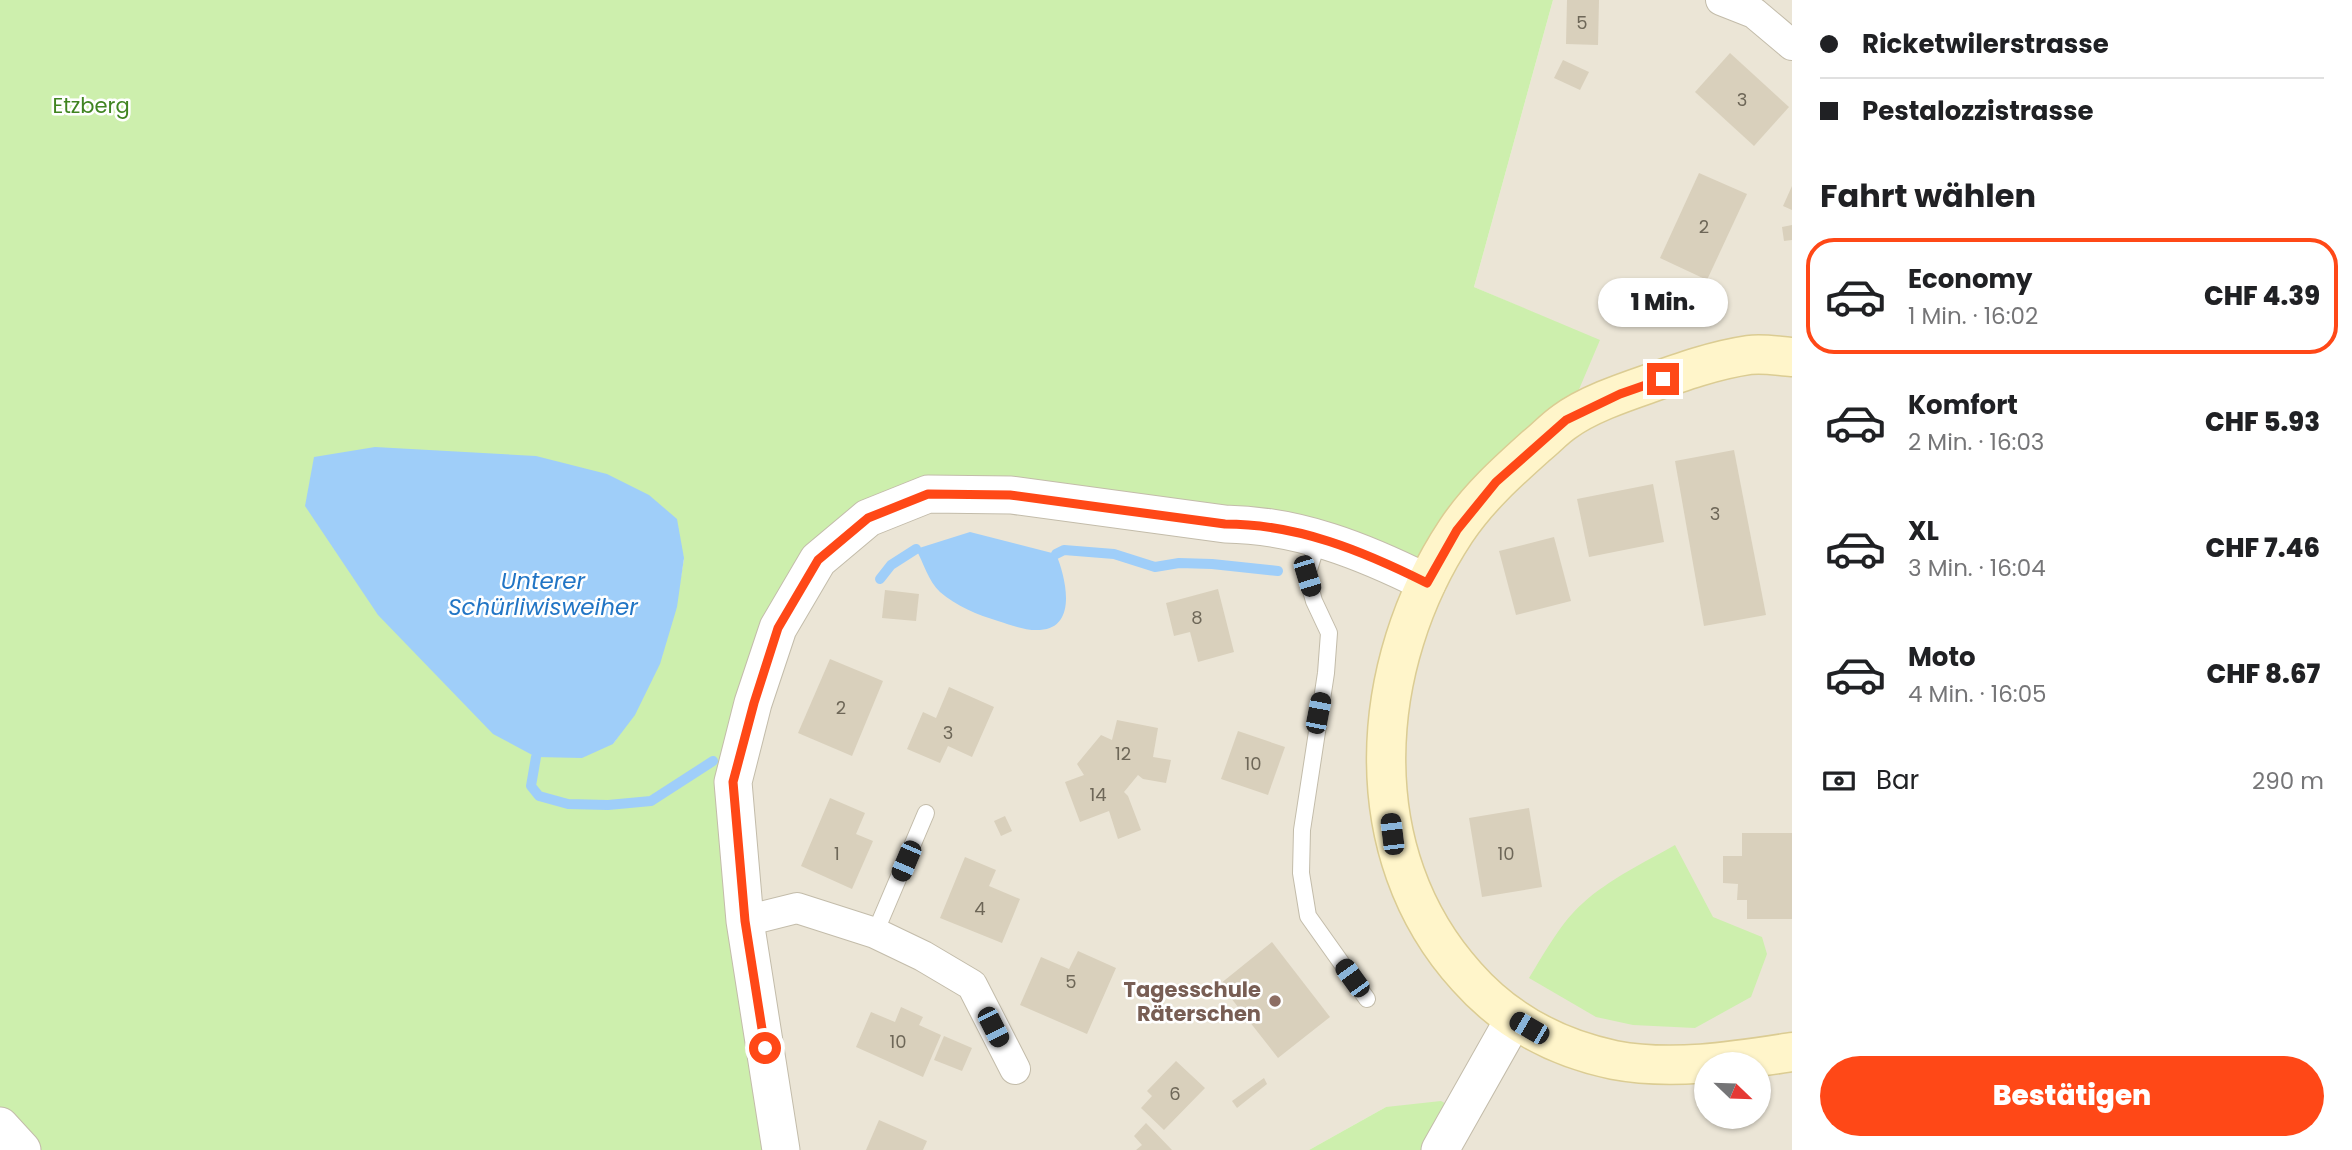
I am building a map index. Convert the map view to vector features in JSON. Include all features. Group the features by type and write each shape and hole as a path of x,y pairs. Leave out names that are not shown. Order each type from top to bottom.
{"main road":[{"path":"1792,357 1751,355 1684,371 1620,394 1566,420 1496,482 1457,530 1427,583 1409,623 1397,665 1387,728 1386,783 1392,834 1416,905 1447,956 1482,995 1514,1019 1544,1037 1579,1051 1617,1060 1651,1064 1711,1063 1792,1052"}],"street":[{"path":"1721,0 1754,13 1792,45"},
{"path":"781,1150 745,921 733,782 778,628 818,560 868,518 928,494 1010,495 1225,524 1254,524 1319,537 1376,557 1427,583"},
{"path":"745,921 797,908 875,933 923,956 972,985 1015,1069"},
{"path":"1440,1150 1514,1019"},
{"path":"0,1126 22,1150"}],"lane":[{"path":"1319,537 1307,576 1314,601 1329,633 1326,673 1302,830 1301,873 1308,916 1367,999"},
{"path":"875,933 926,814"}],"shaded area":[{"path":"1553,0 1792,0 1792,1150 1440,1150 1386,1107 1309,1150 781,1150 745,921 753,703 778,628 868,518 1600,341 1474,287"}],"green space":[{"name":"Etzberg","path":"0,0 1553,0 1474,287 1600,340 1566,420 1427,583 1376,557 928,494 818,560 733,782 781,1150 0,1150","holes":["684,558 661,656 641,700 613,744"]},
{"path":"1675,845 1713,917 1762,937 1767,954 1751,997 1695,1028 1633,1025 1596,1017 1529,978 1560,929 1583,903 1615,879"},
{"path":"1441,1101 1461,1112 1440,1150 1309,1150 1386,1107"}],"water":[{"name":"Unterer Schürliwisweiher","path":"375,447 536,456 607,474 649,495 677,519 684,558 677,607 660,664 635,715 613,744 582,758 536,757 493,734 378,615 305,506 314,457"},
{"path":"970,532 1056,554 1063,574 1066,599 1065,611 1060,620 1052,627 1040,630 1024,629 975,613 940,592 929,577 916,549"}],"building":[{"path":"1567,0 1599,0 1598,45 1566,44"},
{"path":"1730,53 1789,107 1754,146 1695,92"},
{"path":"1563,60 1589,72 1580,90 1554,78"},
{"path":"1699,173 1747,194 1707,280 1660,258"},
{"path":"1792,186 1792,210 1783,206"},
{"path":"1792,225 1792,240 1784,241 1782,227"},
{"path":"1734,450 1766,615 1704,626 1675,461"},
{"path":"1653,484 1664,542 1589,557 1577,499"},
{"path":"1554,537 1571,601 1516,615 1499,551"},
{"path":"1218,589 1234,652 1198,662 1190,632 1174,636 1166,603"},
{"path":"885,590 919,594 916,621 882,618"},
{"path":"830,659 883,681 852,756 798,733"},
{"path":"949,687 994,707 972,757 948,746 940,763 907,749 923,712 936,718"},
{"path":"1117,720 1158,728 1153,757 1171,760 1166,783 1143,779 1138,775 1124,792 1141,830 1118,839 1109,811 1080,822 1065,782 1084,775 1077,764 1101,735 1112,740"},
{"path":"1238,731 1285,747 1268,795 1221,779"},
{"path":"830,798 865,813 856,834 873,841 852,889 801,866"},
{"path":"1529,808 1542,887 1482,897 1469,818"},
{"path":"1005,816 1012,831 1001,836 994,821"},
{"path":"1742,833 1792,833 1792,919 1747,919 1747,900 1737,900 1738,884 1723,883 1723,856 1742,856"},
{"path":"965,857 996,870 989,886 1020,899 1002,943 940,918"},
{"name":"Tagesschule Räterschen","path":"1272,942 1330,1017 1278,1058 1220,984"},
{"path":"1078,951 1116,968 1087,1034 1020,1005 1041,957 1069,969"},
{"path":"901,1007 923,1017 919,1025 941,1035 923,1077 856,1047 871,1012 895,1022"},
{"path":"944,1036 972,1048 962,1071 934,1060"},
{"path":"1176,1061 1205,1088 1164,1130 1141,1108 1152,1096 1147,1091"},
{"path":"1264,1078 1267,1084 1237,1108 1232,1101"},
{"path":"879,1120 927,1141 923,1150 866,1150"},
{"path":"1146,1123 1172,1150 1136,1150 1142,1145 1134,1136"}],"waterway":[{"path":"880,579 891,565 916,549"},
{"path":"1056,554 1064,550 1114,554 1155,567 1179,563 1212,564 1278,571"},
{"path":"536,757 531,786 539,796 568,804 608,805 651,801 713,761"}],"place":[{"name":"Tagesschule Räterschen","path":"1275,1001"}],"route":[{"path":"765,1048 745,921 733,782 778,628 818,560 868,518 928,494 1010,495 1225,524 1254,524 1319,537 1376,557 1427,583 1457,530 1496,482 1566,420 1620,394 1663,379"}]}
